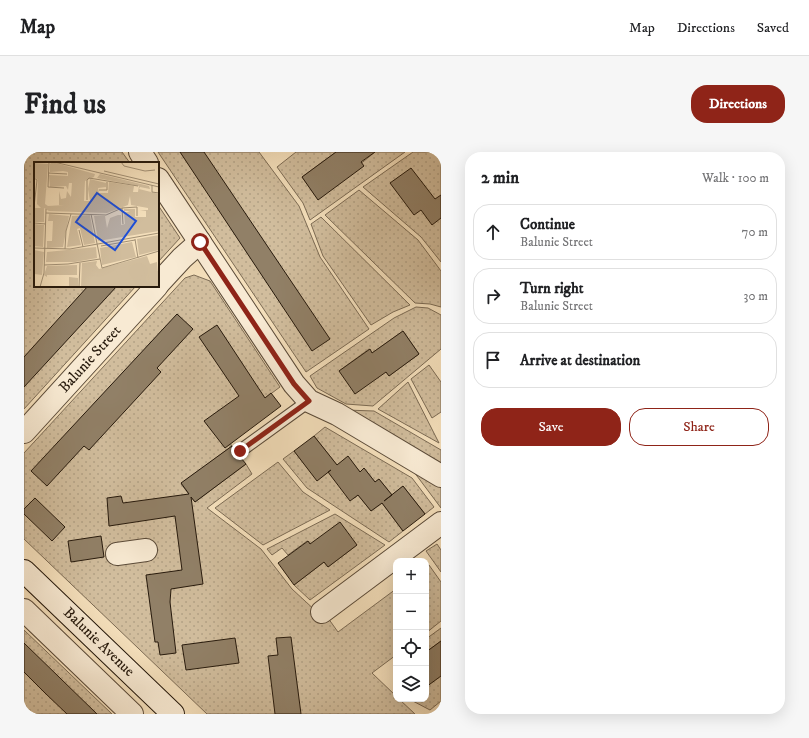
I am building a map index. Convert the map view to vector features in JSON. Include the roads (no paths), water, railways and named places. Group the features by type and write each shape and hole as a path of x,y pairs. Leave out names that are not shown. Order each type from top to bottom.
{"street":[{"path":"140,152 146,162"},
{"path":"159,180 294,384 309,401 337,414 441,476"},
{"name":"Balunie Street","path":"159,283 182,258 200,242"},
{"name":"Balunie Street","path":"24,432 155,287"},
{"path":"322,612 441,523"},
{"path":"116,554 146,550"},
{"name":"Balunie Avenue","path":"24,571 173,714"},
{"name":"Balunie Avenue","path":"24,610 132,714"}],"lane":[{"path":"240,451 309,401"}]}
